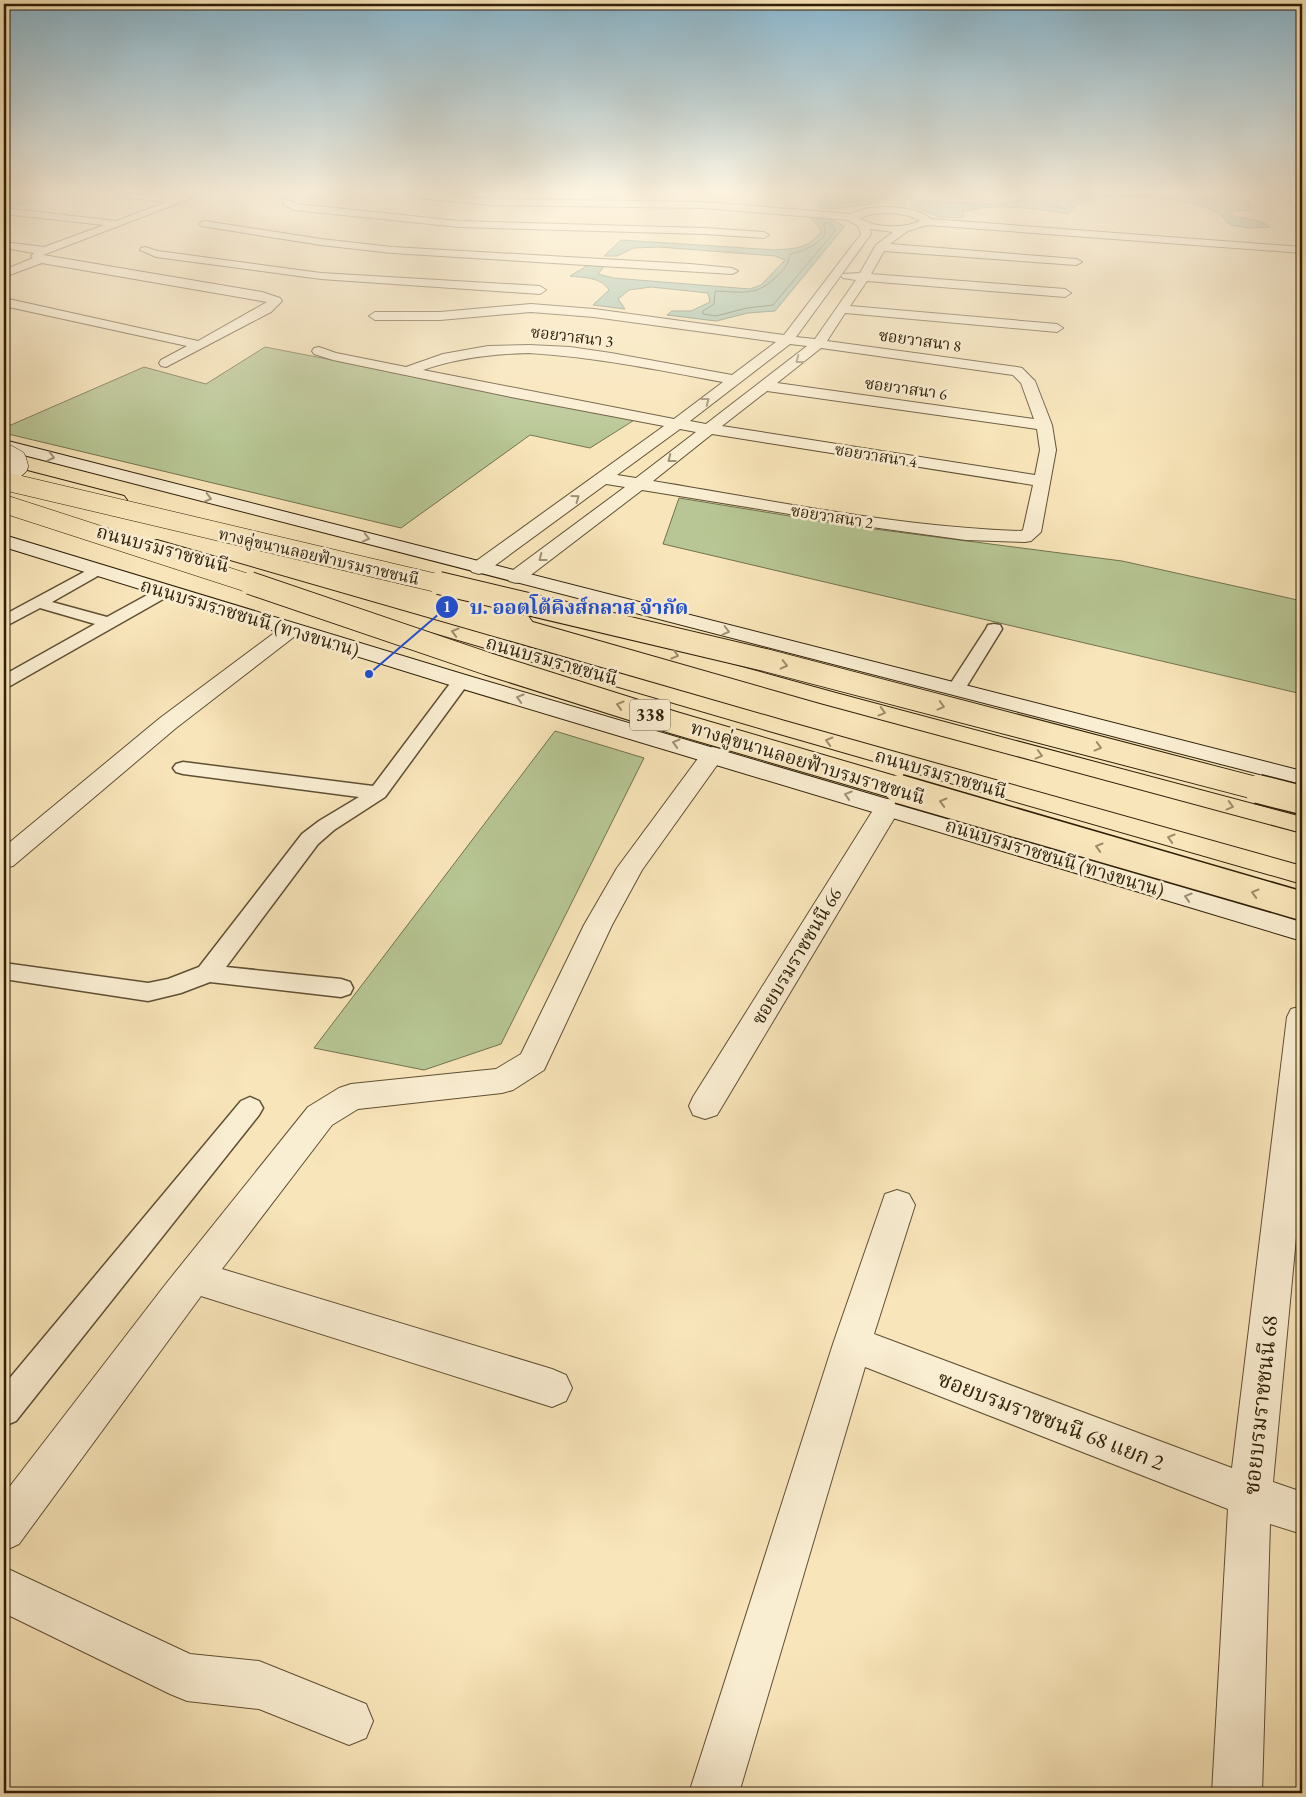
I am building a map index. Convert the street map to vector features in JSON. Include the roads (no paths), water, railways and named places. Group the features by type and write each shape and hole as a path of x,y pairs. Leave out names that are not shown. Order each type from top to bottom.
{"main road":[{"name":"ถนนบรมราชชนนี","path":"4,470 261,538 828,698 1302,826"},
{"name":"ทางคู่ขนานลอยฟ้าบรมราชชนนี","path":"4,480 765,660 1302,800"},
{"name":"ทางคู่ขนานลอยฟ้าบรมราชชนนี","path":"4,504 488,664 657,717 1302,906"},
{"name":"ถนนบรมราชชนนี","path":"4,504 240,569 777,726 1302,875"}],"street":[{"path":"165,278 262,296 276,301 267,309 166,363"},
{"path":"347,278 544,287 532,299 531,308"},
{"path":"479,568 677,424 787,340 832,278"},
{"path":"516,577 639,484 818,344 862,278"},
{"path":"874,278 1065,293"},
{"path":"4,302 200,345"},
{"name":"ซอยวาสนา 8","path":"374,316 440,316 531,308 636,318 1017,371 1028,382 1044,425"},
{"path":"842,309 1057,328"},
{"name":"ซอยวาสนา 3","path":"408,371 428,362 476,351 527,348 590,354 734,380"},
{"name":"ซอยวาสนา 4","path":"319,351 333,356 512,393 677,424 1042,481"},
{"name":"ซอยวาสนา 6","path":"764,386 1044,425"},
{"path":"1042,481 1048,450 1044,425"},
{"path":"4,445 1302,778"},
{"path":"4,452 17,459 19,466 4,480"},
{"name":"ซอยวาสนา 2","path":"604,478 857,520 966,535 1026,537 1032,532 1042,481"},
{"name":"ถนนบรมราชชนนี (ทางขนาน)","path":"4,541 292,630 714,754 1302,931"},
{"path":"4,860 168,723 292,630"},
{"path":"4,1529 194,1277 320,1116 351,1097 502,1081 533,1062 598,926 630,868 714,754"},
{"name":"ซอยบรมราชชนนี 66","path":"705,1106 888,807"},
{"name":"ซอยบรมราชชนนี 68","path":"1237,1793 1250,1496 1302,1017"},
{"path":"714,1793 852,1344 897,1205"},
{"path":"194,1277 552,1388"},
{"name":"ซอยบรมราชชนนี 68 แยก 2","path":"852,1344 1250,1496 1302,1513"},
{"path":"4,1589 187,1677 259,1685 349,1721"}],"lane":[{"path":"4,622 97,570"},
{"path":"4,682 166,591"},
{"path":"38,603 110,623"},
{"path":"956,689 994,629"},
{"path":"208,973 310,839 324,825 365,803 378,793 461,680"},
{"path":"183,768 378,793"},
{"path":"4,971 148,992 172,987 208,973 342,988"},
{"path":"4,1410 250,1108"}],"water":[{"path":"584,278 612,278 750,289 761,285 768,278 802,278 775,311 748,313 716,321 667,315 672,311 691,311 710,302 708,293 651,287 629,290 618,299 625,309 593,305 609,290 597,280"}],"place":[{"name":"บ. ออตโต้คิงส์กลาส จำกัด","path":"369,674"}]}
